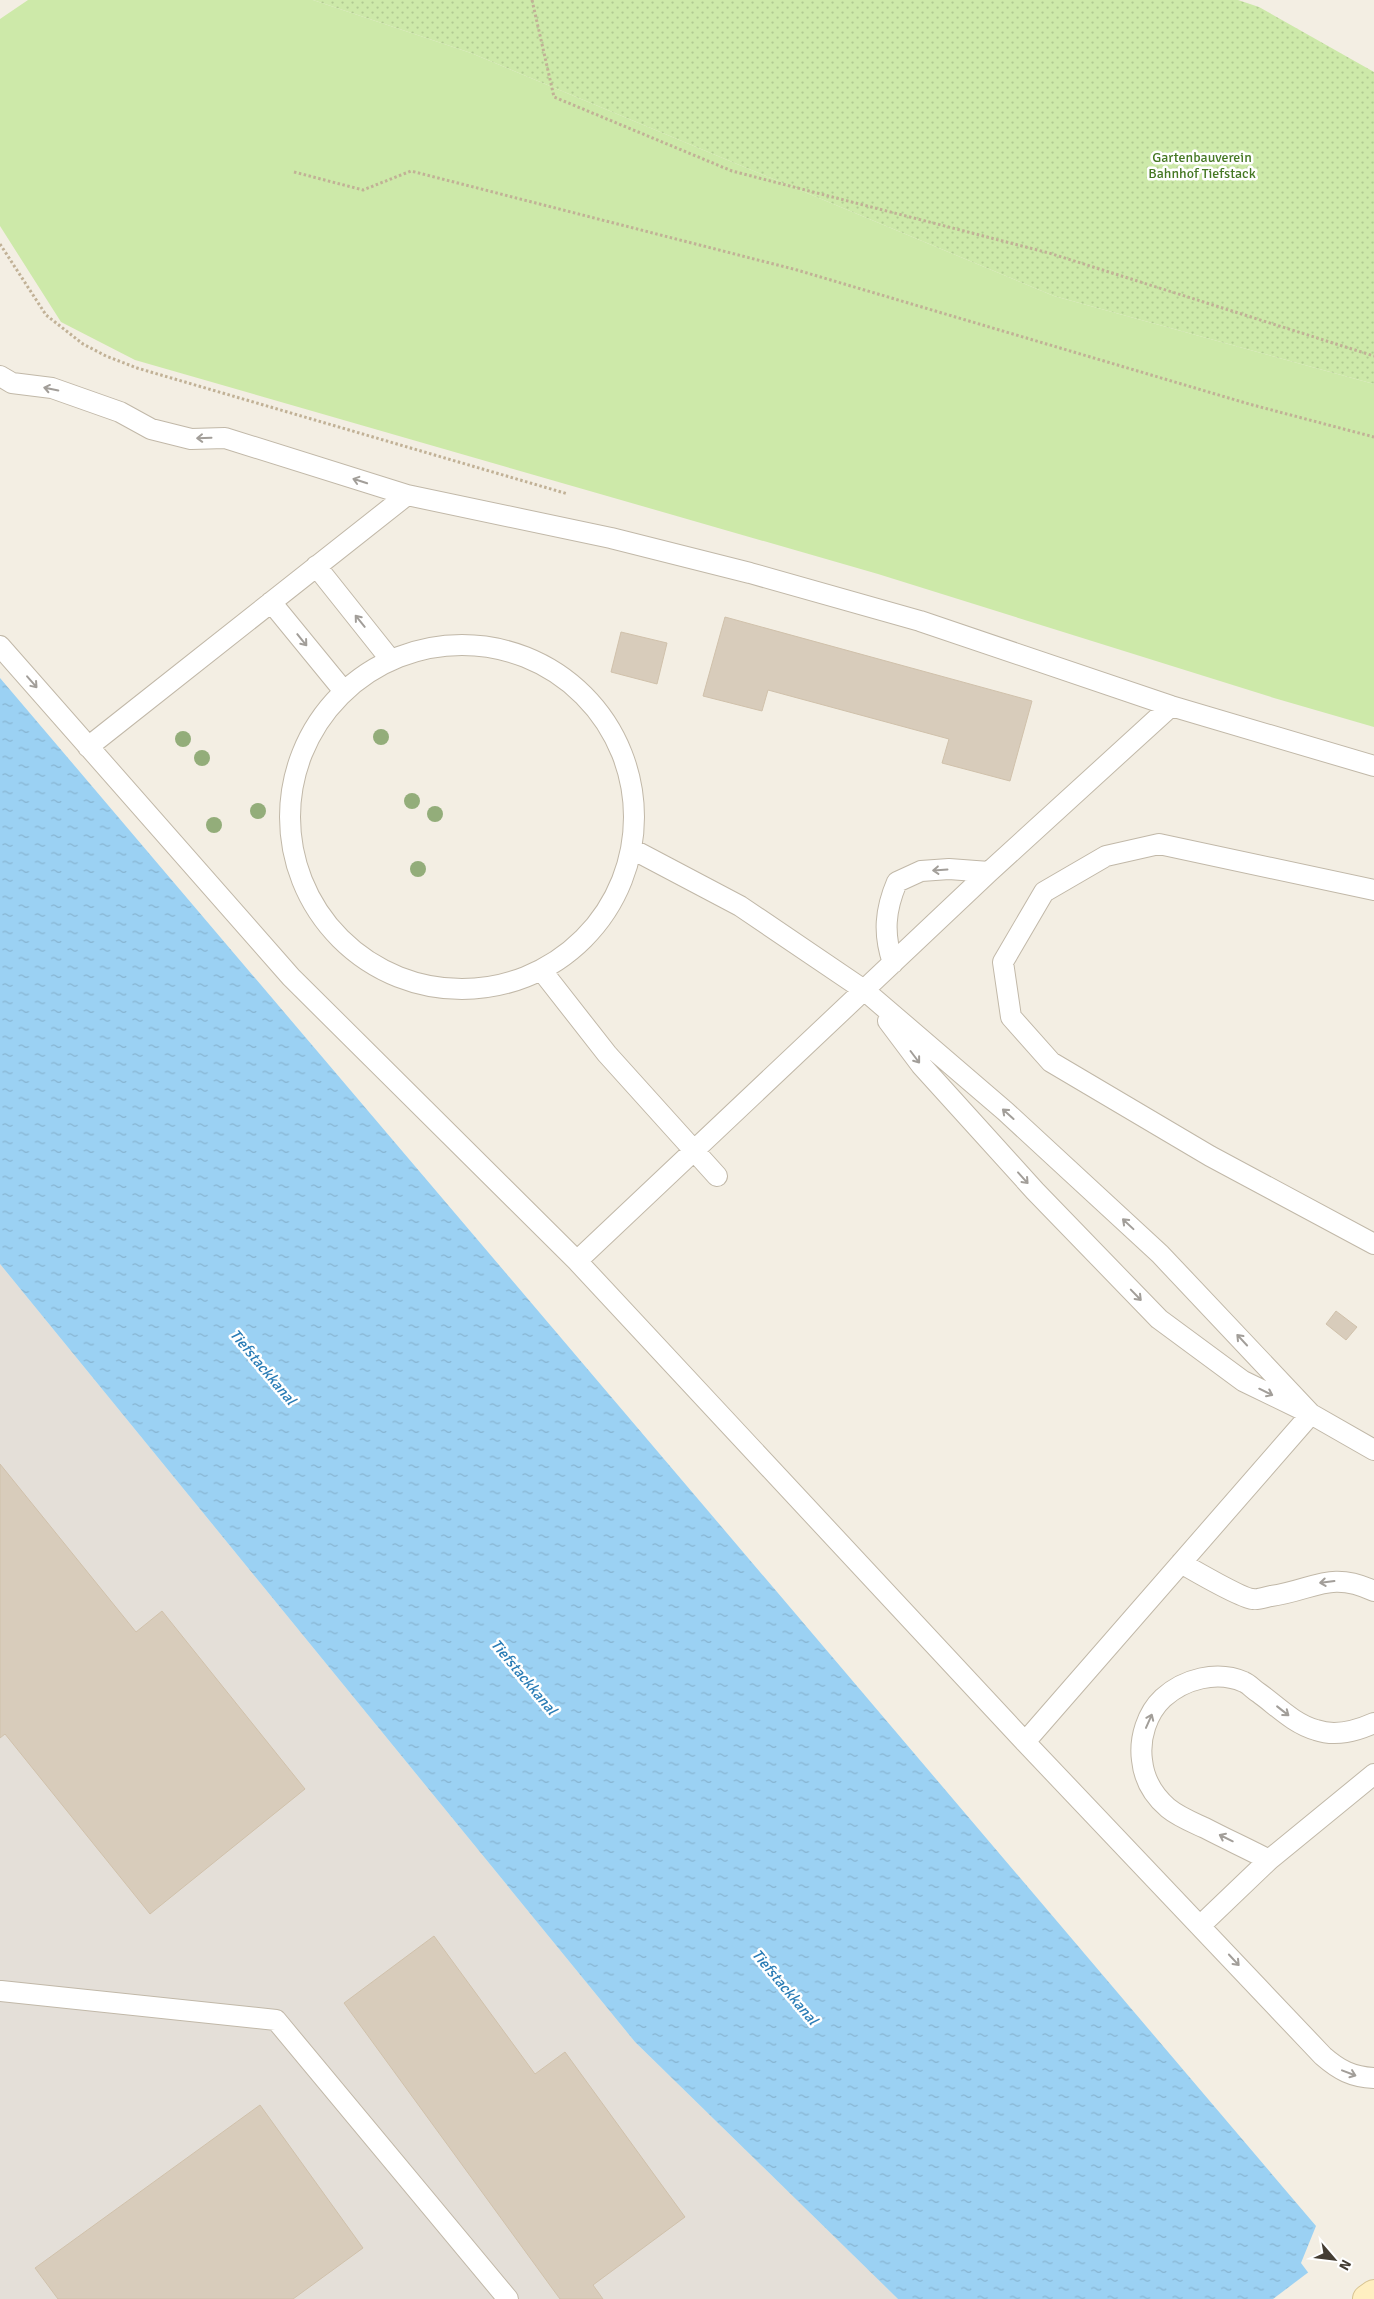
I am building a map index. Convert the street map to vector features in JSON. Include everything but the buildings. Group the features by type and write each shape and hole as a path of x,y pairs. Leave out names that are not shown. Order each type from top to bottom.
{"main road":[{"path":"1367,2299 1374,2294"}],"lane":[{"path":"0,376 12,384 52,388 120,412 151,429 191,439 225,438 407,495 611,538 750,573 920,621 1171,706 1374,766"},
{"path":"88,747 407,495"},
{"path":"316,566 390,659"},
{"path":"271,602 343,690"},
{"path":"442,644 495,646 546,665 589,698 619,742 634,794 632,849 621,886 601,920 574,949 542,971 495,987 446,990 397,978 355,953 320,918 298,873 288,825 294,775 312,729 343,690 365,673 390,659 442,644"},
{"path":"0,646 291,977 577,1261 1025,1742 1324,2056 1339,2070 1359,2077 1374,2078"},
{"path":"577,1261 989,872 1171,706"},
{"path":"1374,890 1159,844 1106,856 1044,892 1003,962 1011,1017 1051,1062 1210,1156 1374,1244"},
{"path":"632,849 740,906 864,990 1006,1111 1160,1254 1311,1414"},
{"path":"893,963 887,945 886,919 889,902 897,882 921,871 950,869 989,872"},
{"path":"542,971 607,1054 717,1176"},
{"path":"864,990 921,1065 1035,1191 1159,1319 1243,1381 1311,1414 1374,1450"},
{"path":"1025,1742 1311,1414"},
{"path":"1181,1563 1252,1600 1295,1592 1316,1583 1339,1580 1359,1584 1374,1591"},
{"path":"1270,1860 1174,1814 1158,1800 1147,1783 1142,1760 1142,1737 1149,1717 1161,1700 1184,1684 1202,1677 1222,1677 1244,1682 1298,1723 1317,1731 1337,1733 1374,1723"},
{"path":"1201,1925 1270,1860 1374,1774"},
{"path":"1,1992 276,2020 508,2299"}],"path":[{"path":"532,0 554,97 732,171 1049,253 1374,356"},
{"path":"294,172 363,190 411,171 797,270 1249,404 1374,438"}],"shaded area":[{"path":"0,1264 635,2042 898,2299 0,2299"}],"green space":[{"path":"28,0 313,0 471,53 1054,296 1374,384 1374,727 1274,698 878,574 135,360 61,322 0,226 0,19"},
{"name":"Gartenbauverein Bahnhof Tiefstack","path":"313,0 1238,0 1259,7 1374,72 1374,384 1054,296 471,53"}],"water":[{"name":"Tiefstackkanal","path":"0,678 1316,2226 1301,2263 1328,2299 898,2299 635,2042 0,1264"}],"pier":[{"path":"1310,2271 1330,2299 1273,2299"}]}
